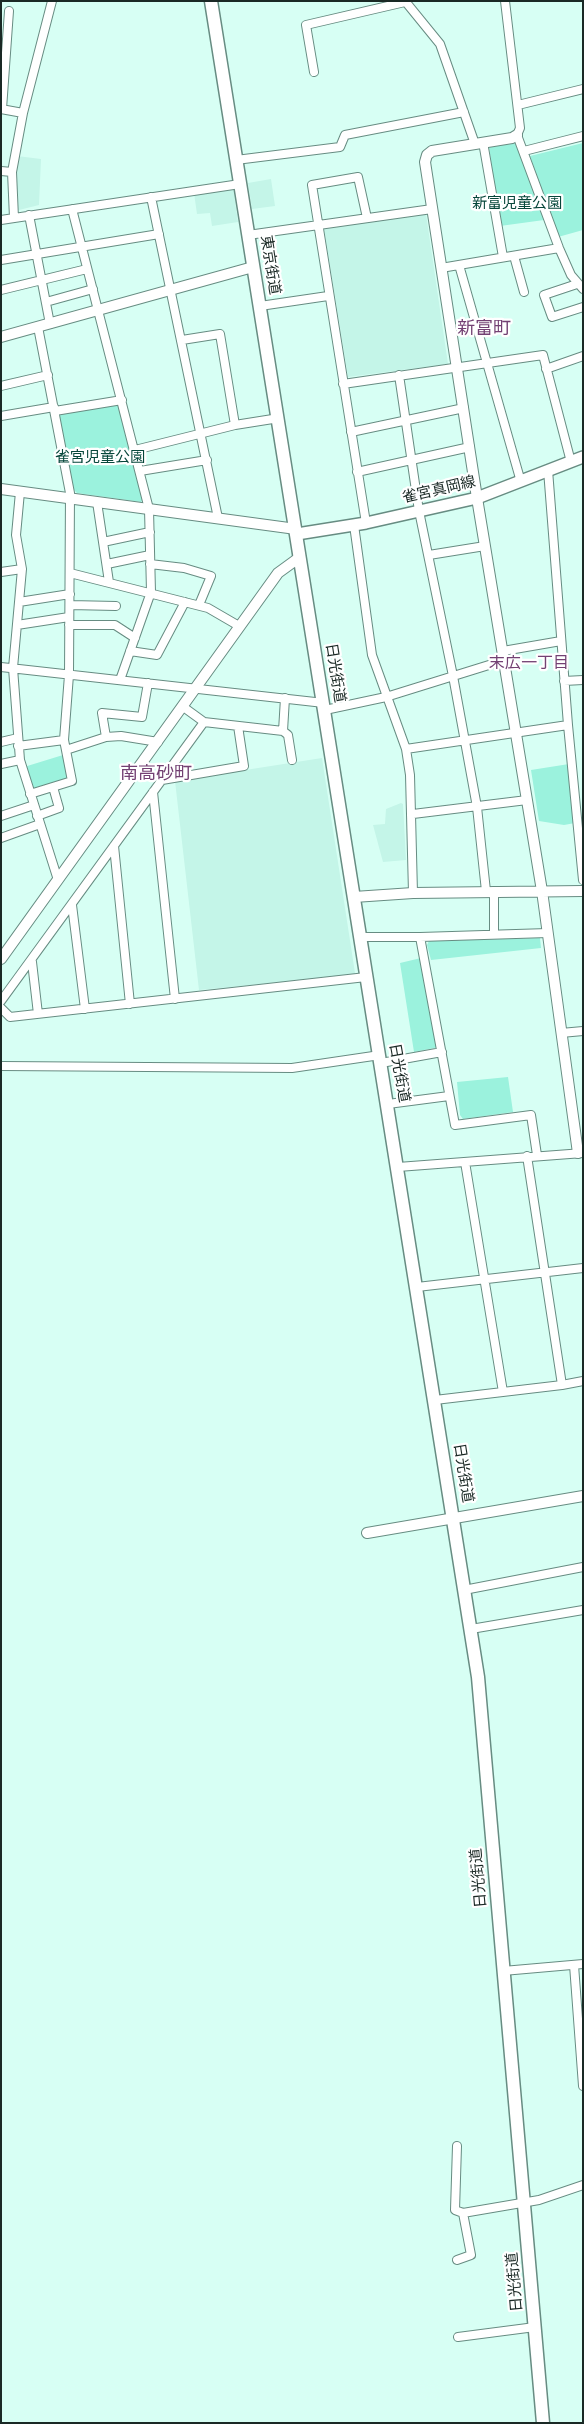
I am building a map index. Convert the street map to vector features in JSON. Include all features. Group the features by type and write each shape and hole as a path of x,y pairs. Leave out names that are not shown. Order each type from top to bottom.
{"highway":[{"name":"東京街道","path":"211,1 296,532"},
{"name":"日光街道","path":"296,532 366,977 418,1287 471,1629 482,1721 543,2423"}],"main road":[{"name":"雀宮真岡線","path":"296,532 360,524 477,498 583,457"}],"street":[{"path":"14,218 12,172 23,113 52,1"},
{"path":"314,72 306,25 405,1 440,44 464,112 479,143 502,258"},
{"path":"505,1 518,104 520,128 518,135 558,248 580,287 544,295 552,318 583,307"},
{"path":"9,11 1,109 23,113"},
{"path":"518,104 583,89"},
{"path":"236,160 340,147 344,135 464,112"},
{"path":"398,1167 580,1153 542,891 477,498 425,162 426,154 432,151 518,135"},
{"path":"524,151 583,136"},
{"path":"1,171 12,172"},
{"path":"367,218 358,177 312,185 357,472 372,655 406,750 410,775 413,893"},
{"path":"1,220 240,184"},
{"path":"152,197 218,518"},
{"path":"72,209 149,509 151,592 120,680"},
{"path":"248,235 432,209"},
{"path":"29,215 50,324"},
{"path":"1,260 159,234"},
{"path":"441,268 558,248"},
{"path":"514,256 524,292"},
{"path":"459,265 521,482"},
{"path":"1,337 254,267"},
{"path":"1,290 88,269"},
{"path":"46,302 93,289"},
{"path":"260,306 328,296"},
{"path":"30,794 72,781 64,740 69,675 70,498 38,327"},
{"path":"182,340 220,334 235,425"},
{"path":"343,384 543,355 571,462"},
{"path":"546,369 583,356"},
{"path":"1,386 48,375"},
{"path":"399,375 420,511 477,807 490,891 494,933"},
{"path":"1,416 122,400"},
{"path":"351,432 464,408"},
{"path":"135,450 235,425 278,418"},
{"path":"357,472 470,447"},
{"path":"140,471 207,460"},
{"path":"548,470 564,681 583,880"},
{"path":"1,489 218,518 296,532"},
{"path":"20,492 16,535 22,569 13,668 18,742 20,760 58,880"},
{"path":"97,502 109,582"},
{"path":"103,542 150,532"},
{"path":"428,555 485,546"},
{"path":"107,564 150,555"},
{"path":"1,959 278,573 300,557"},
{"path":"150,564 184,568 211,576 199,605"},
{"path":"1,572 22,569"},
{"path":"70,572 199,605 240,626"},
{"path":"19,602 70,594"},
{"path":"130,651 157,655 185,602"},
{"path":"70,605 116,606"},
{"path":"17,625 69,621 115,625 135,638"},
{"path":"1,667 285,698 324,706 361,704 453,676 504,655 561,641"},
{"path":"564,681 583,680"},
{"path":"106,737 102,712 142,717 148,683"},
{"path":"283,731 285,698"},
{"path":"182,706 204,722 283,731 288,735 292,760"},
{"path":"1,1001 32,962 204,722"},
{"path":"162,780 244,766 238,726"},
{"path":"406,750 568,726"},
{"path":"66,750 106,737 121,736 158,742"},
{"path":"1,742 64,740"},
{"path":"1,764 20,760"},
{"path":"1,838 59,808 53,787"},
{"path":"154,792 175,999"},
{"path":"412,814 527,800"},
{"path":"1,816 34,805"},
{"path":"114,846 130,1004"},
{"path":"354,897 490,891 583,892"},
{"path":"72,905 85,1008"},
{"path":"360,937 548,933"},
{"path":"420,937 455,1124 530,1115 537,1156"},
{"path":"32,962 38,1014"},
{"path":"1,1008 10,1016 38,1014 366,977"},
{"path":"562,1033 583,1032"},
{"path":"1,1066 292,1068 442,1052"},
{"path":"388,1104 449,1096"},
{"path":"527,1156 562,1385"},
{"path":"465,1162 503,1392"},
{"path":"418,1287 583,1268"},
{"path":"435,1400 583,1381"},
{"path":"367,1533 583,1496"},
{"path":"464,1590 583,1567"},
{"path":"471,1629 583,1610"},
{"path":"503,1971 578,1965 583,2086"},
{"path":"457,2146 455,2210 463,2213 525,2202 583,2184"},
{"path":"457,2260 471,2255 463,2213"},
{"path":"458,2338 535,2327"}],"shaded area":[{"path":"17,156 41,159 39,205 19,210 14,206"},
{"path":"271,179 275,206 252,209 248,183"},
{"path":"233,187 238,222 212,226 210,213 197,214 194,193"},
{"path":"426,214 448,364 348,377 324,229"},
{"path":"322,758 354,975 199,990 175,781"},
{"path":"401,803 403,804 406,860 383,862 373,825 385,824 386,809"}],"green space":[{"name":"新富児童公園","path":"519,143 521,157 544,220 500,226 489,147"},
{"path":"583,143 583,230 558,237 530,156"},
{"name":"雀宮児童公園","path":"119,404 143,499 141,502 77,493 74,490 58,415"},
{"path":"63,755 68,780 32,791 24,767"},
{"path":"569,764 575,823 564,825 539,821 531,770"},
{"path":"540,938 541,948 431,960 427,945 429,941"},
{"path":"421,958 439,1047 414,1052 400,963"},
{"path":"508,1077 513,1112 463,1119 460,1115 457,1082"}],"district":[{"name":"新富町","path":"484,329"},
{"name":"末広一丁目","path":"529,664"},
{"name":"南高砂町","path":"156,774"}]}
